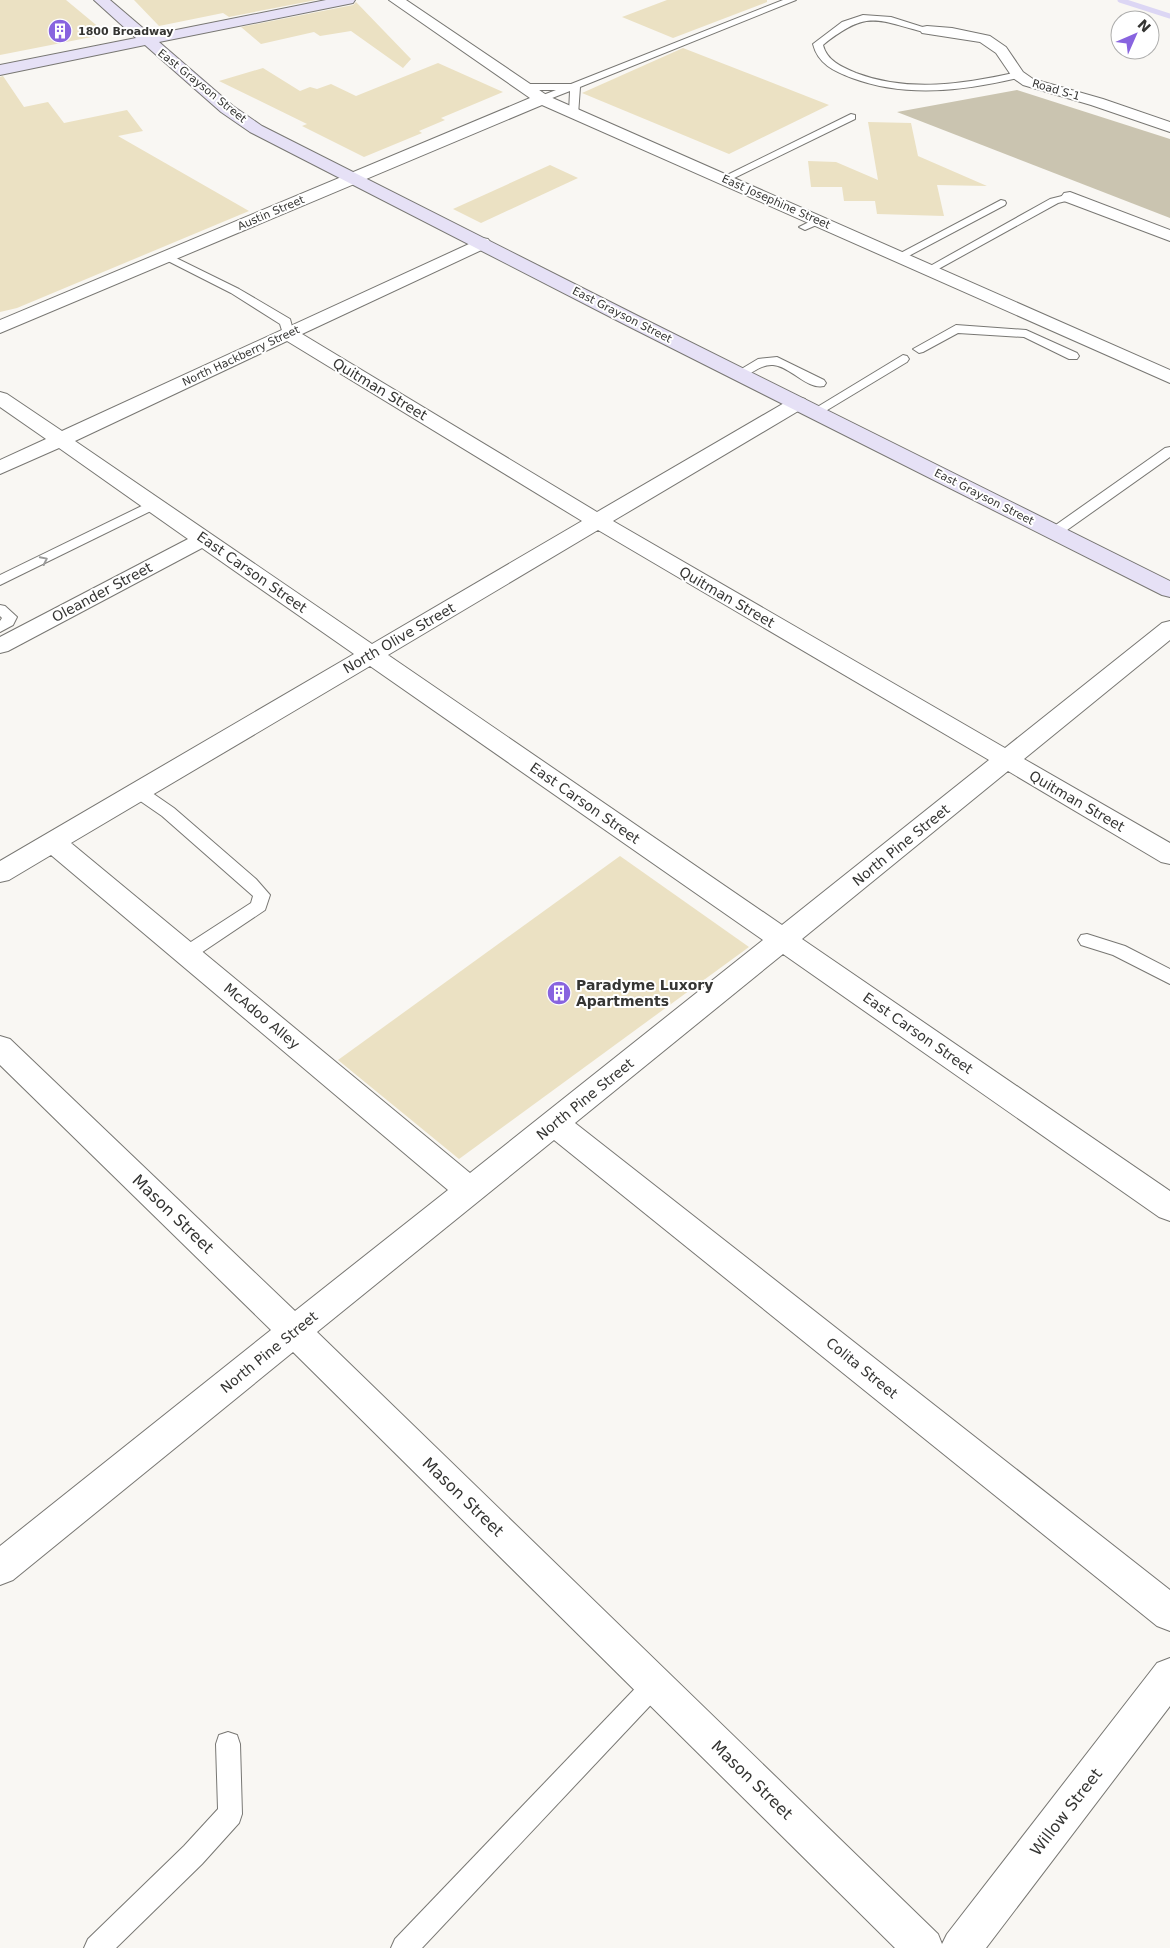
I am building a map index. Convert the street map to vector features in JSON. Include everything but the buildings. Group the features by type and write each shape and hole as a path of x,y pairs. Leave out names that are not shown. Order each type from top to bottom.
{"street":[{"name":"East Grayson Street","path":"101,0 227,109 256,129 1170,590"},
{"path":"0,70 348,0"},
{"name":"East Josephine Street","path":"396,0 542,99 724,179 811,224 899,257 1170,377"},
{"name":"Road S-1","path":"927,30 959,33 985,39 1001,50 1018,75 1028,82 1097,102 1170,127"},
{"name":"Austin Street","path":"0,327 542,99"},
{"path":"1070,197 1170,236"},
{"name":"North Hackberry Street","path":"0,468 482,243"},
{"name":"Quitman Street","path":"288,334 598,522 1170,855"},
{"name":"East Carson Street","path":"0,398 1170,1208"},
{"name":"North Olive Street","path":"0,873 370,654 598,522 807,408"},
{"name":"Oleander Street","path":"0,646 204,539"},
{"name":"North Pine Street","path":"0,1568 1170,628"},
{"name":"McAdoo Alley","path":"53,842 470,1191"},
{"name":"Mason Street","path":"0,1047 295,1332 924,1948"},
{"name":"Colita Street","path":"554,1123 1170,1613"},
{"name":"Willow Street","path":"961,1948 1170,1676"}],"lane":[{"path":"542,99 791,0"},
{"path":"927,30 902,22 878,18 853,20 818,44 820,55 833,66 859,78 888,85 923,89 955,88 1018,75"},
{"path":"526,87 575,87"},
{"path":"574,113 575,87"},
{"path":"724,179 851,117"},
{"path":"929,270 1054,201 1070,197"},
{"path":"899,257 1000,203"},
{"path":"168,257 235,291 286,322 288,334"},
{"path":"919,349 956,328 1026,334 1073,356"},
{"path":"1052,346 1072,334"},
{"path":"807,408 902,358"},
{"path":"739,374 762,362 777,361 820,384"},
{"path":"1055,532 1170,451"},
{"path":"0,581 154,504"},
{"path":"0,609 10,617 8,622 0,627"},
{"path":"139,792 168,812 262,895 259,906 186,954"},
{"path":"1087,940 1116,950 1170,977"},
{"path":"404,1948 655,1684"},
{"path":"97,1948 193,1855 230,1814 228,1744"}],"shaded area":[{"path":"1017,90 1170,139 1170,218 897,112"}],"waterway":[{"path":"1120,0 1170,16"}],"place":[{"name":"1800 Broadway","path":"60,31"},
{"name":"Paradyme Luxory Apartments","path":"559,993"}]}
